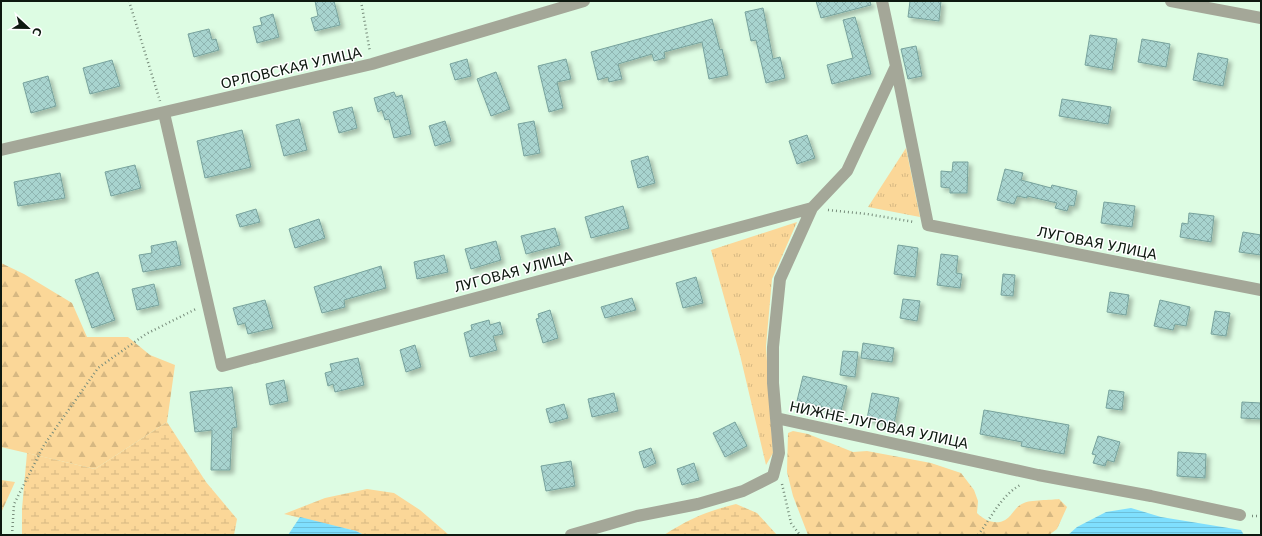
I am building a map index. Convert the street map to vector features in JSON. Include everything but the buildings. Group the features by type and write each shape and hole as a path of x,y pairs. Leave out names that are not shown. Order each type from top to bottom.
{"street":[{"name":"ОРЛОВСКАЯ УЛИЦА","path":"1,150 372,64 584,1"},
{"path":"882,1 928,225"},
{"path":"1171,1 1261,18"},
{"path":"776,418 773,383 773,346 780,279 812,208 847,171 896,66"},
{"path":"164,113 207,303"},
{"name":"ЛУГОВАЯ УЛИЦА","path":"207,303 222,366 812,208"},
{"name":"ЛУГОВАЯ УЛИЦА","path":"928,225 1261,290"},
{"name":"НИЖНЕ-ЛУГОВАЯ УЛИЦА","path":"571,535 637,516 698,504 735,493 773,476 779,453 776,418 1038,475 1151,496 1240,515"}],"path":[{"path":"129,1 164,113"},
{"path":"361,1 372,64"},
{"path":"812,208 867,214 928,225"},
{"path":"12,535 14,504 44,445 98,368 146,334 207,303"},
{"path":"978,535 997,506 1013,489 1038,475"},
{"path":"781,480 791,523 800,535"}],"green space":[{"path":"906,148 920,217 868,207"},
{"path":"797,222 772,279 766,346 773,453 766,465 740,355 711,250"},
{"path":"1,263 24,274 72,303 87,337 128,337 150,355 175,365 167,422 95,469 1,447"},
{"path":"167,422 206,482 237,519 234,535 22,535 22,509 27,453 95,469"},
{"path":"793,431 808,434 853,452 867,451 931,463 961,473 974,490 978,501 977,513 989,521 1002,521 1010,516 1020,505 1031,501 1059,499 1067,507 1057,529 1049,535 808,535 793,496 787,472 788,433"},
{"path":"1,480 15,482 1,513"},
{"path":"367,489 394,493 420,510 449,535 364,535 356,531 284,514 325,498"},
{"path":"736,504 757,513 777,535 664,535 698,516"}],"water":[{"path":"1131,508 1161,517 1241,530 1244,535 1068,535 1077,527 1106,512"},
{"path":"300,517 356,531 364,535 288,535"}]}
